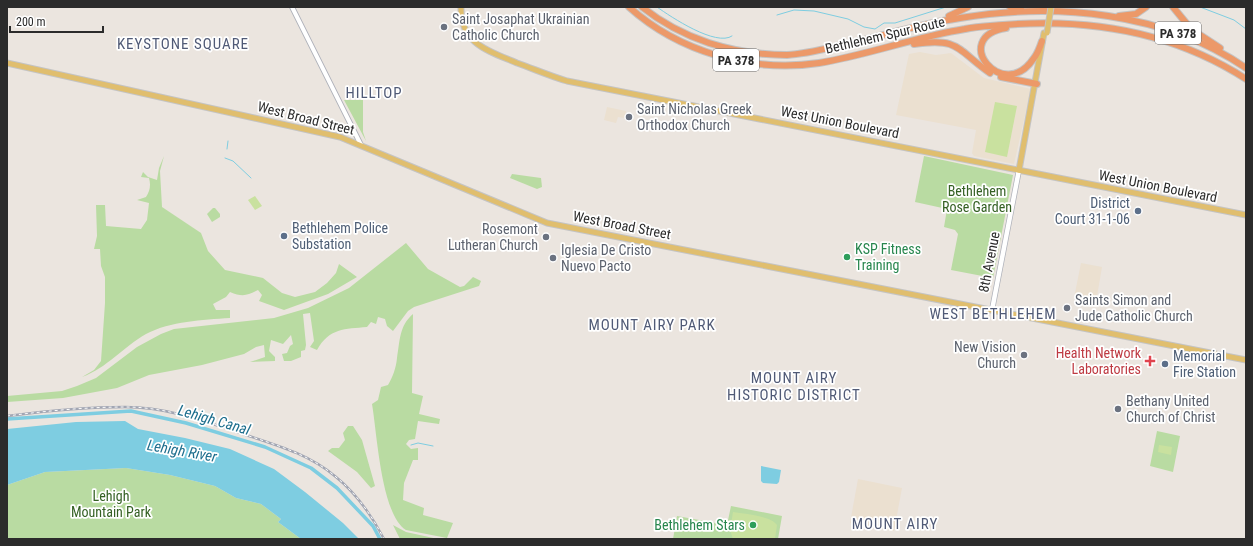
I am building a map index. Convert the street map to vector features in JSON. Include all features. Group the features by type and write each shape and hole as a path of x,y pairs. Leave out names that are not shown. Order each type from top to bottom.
{"highway":[{"name":"Bethlehem Spur Route","path":"628,7 644,21 693,47 729,59 756,64 788,66 819,63 965,28 1028,23 1065,23 1098,26 1158,38 1196,51 1246,79"},
{"name":"Bethlehem Spur Route","path":"642,7 673,28 696,39 726,48 754,53 788,55 824,49 925,24 984,14 1058,11 1105,15 1185,36 1246,67"},
{"path":"925,24 955,14 968,7"},
{"path":"1010,7 1016,9 1058,11"},
{"path":"1105,15 1130,16 1141,12 1146,7"},
{"path":"1173,7 1194,32 1246,67"},
{"path":"1036,82 1004,74 990,68 982,57 983,45 989,36 1004,28 1065,23"},
{"path":"1004,74 1015,73 1026,68 1035,57 1042,41"},
{"path":"875,50 926,42 951,44 964,51 992,74 1036,82"}],"main road":[{"name":"West Union Boulevard","path":"461,7 462,20 465,30 479,46 490,52 553,77 1246,215"},
{"name":"8th Avenue","path":"1036,82 1042,41 1046,33 1048,7"},
{"name":"8th Avenue","path":"992,310 1051,7"},
{"name":"West Broad Street","path":"8,63 322,133 361,145 546,223 1246,360"}],"street":[{"path":"292,7 361,145"}],"shaded area":[{"path":"920,52 936,55 951,53 984,78 1031,89 1014,164 974,156 972,153 976,130 896,115 909,54"},
{"path":"607,107 626,111 625,118 618,117 616,123 604,120"},
{"path":"1081,263 1102,267 1096,302 1074,298"},
{"path":"858,479 902,488 894,531 850,523"}],"green space":[{"path":"344,100 363,100 363,132 366,141"},
{"path":"995,102 1017,106 1007,157 985,152"},
{"path":"164,156 160,171 162,207 201,233 208,251 225,270 263,278 282,293 295,297 315,292 327,283 336,273 339,264 357,277 328,294 284,310 259,301 262,295 258,290 251,294 244,295 238,295 230,292 226,297 213,304 216,310 230,310 230,318 187,322 166,326 146,334 107,363 82,377 94,370 101,361 105,303 105,277 101,266 100,249 94,249 97,236 96,205 105,205 106,226 141,229 147,220 149,203 137,200 146,197 150,186 149,178 141,177 143,172 148,177 157,180 159,168"},
{"name":"Bethlehem Rose Garden","path":"924,156 1013,175 993,278 951,270 958,234 955,230 944,227 947,209 915,202"},
{"path":"512,174 541,178 542,187 537,189 510,178"},
{"path":"255,196 262,206 255,210 248,200"},
{"path":"215,208 220,214 220,217 212,222 207,214"},
{"path":"406,243 428,269 460,287 464,286 473,277 481,281 479,286 414,307 408,311 393,331 387,326 385,319 378,317 376,324 371,322 367,327 345,329 332,334 327,337 317,350 310,347 314,341 310,313 303,314 306,345 305,350 301,351 301,357 291,361 284,361 282,354 287,353 290,346 293,344 291,335 283,344 271,340 269,351 275,357 275,361 250,362 265,357 264,345 256,347 244,354 202,365 149,375 117,388 63,398 7,402 7,396 62,391 96,378 137,347 174,329 274,318 308,308 349,288"},
{"path":"413,314 412,393 423,396 419,414 440,419 439,424 418,421 415,439 409,440 406,444 411,449 418,448 418,460 413,460 404,483 403,500 424,508 423,515 453,523 447,538 406,530 398,521 391,508 386,491 378,452 372,404 378,400 381,387 388,385 394,372 403,329 408,319"},
{"path":"348,426 353,426 362,440 375,486 371,488 357,472 328,451 332,448 339,448 345,440 343,433"},
{"path":"1157,431 1180,436 1173,472 1150,466"},
{"path":"1159,445 1172,447 1171,455 1158,452"},
{"name":"Lehigh Mountain Park","path":"126,468 170,475 215,486 236,498 261,504 281,519 278,522 301,539 7,539 7,485 45,472"},
{"path":"731,506 782,516 778,539 673,539 677,516 727,525"},
{"name":"Bethlehem Stars","path":"733,512 757,516 774,522 777,525 775,539 733,539 730,530"},
{"path":"393,525 406,532 438,539 400,539"}],"water":[{"name":"Lehigh River","path":"125,421 138,429 230,449 274,469 343,523 359,539 301,539 278,522 281,519 261,504 236,498 215,486 170,475 126,468 45,472 7,485 7,429 76,422"},
{"path":"761,466 781,470 779,482 777,484 763,483 761,481"}],"waterway":[{"path":"657,7 672,17 705,34 716,38 732,36"},
{"path":"777,15 794,10 814,11 848,19 864,27 875,29 884,23 895,23 946,7"},
{"path":"1200,7 1234,20 1246,29"},
{"path":"227,149 228,141"},
{"path":"225,158 233,161 251,178"},
{"name":"Lehigh Canal","path":"7,419 131,411 186,423 265,447 311,468 337,488 373,526 380,539"},
{"path":"411,445 418,443 433,446"}],"railway":[{"path":"7,416 36,412 125,407 156,409 214,424 292,451 326,469 344,484 357,498 369,514 384,539"}],"place":[{"name":"Saint Josaphat Ukrainian Catholic Church","path":"444,27"},
{"name":"Saint Nicholas Greek Orthodox Church","path":"629,117"},
{"name":"District Court 31-1-06","path":"1138,211"},
{"name":"Bethlehem Police Substation","path":"284,236"},
{"name":"Rosemont Lutheran Church","path":"546,237"},
{"name":"KSP Fitness Training","path":"847,257"},
{"name":"Iglesia De Cristo Nuevo Pacto","path":"553,258"},
{"name":"Saints Simon and Jude Catholic Church","path":"1067,308"},
{"name":"New Vision Church","path":"1024,355"},
{"name":"Health Network Laboratories","path":"1150,361"},
{"name":"Memorial Fire Station","path":"1165,364"},
{"name":"Bethany United Church of Christ","path":"1118,409"},
{"name":"Bethlehem Stars","path":"753,525"}],"district":[{"name":"KEYSTONE SQUARE","path":"183,44"},
{"name":"HILLTOP","path":"374,93"},
{"name":"WEST BETHLEHEM","path":"993,314"},
{"name":"MOUNT AIRY PARK","path":"652,325"},
{"name":"MOUNT AIRY HISTORIC DISTRICT","path":"794,386"},
{"name":"MOUNT AIRY","path":"895,524"}]}
